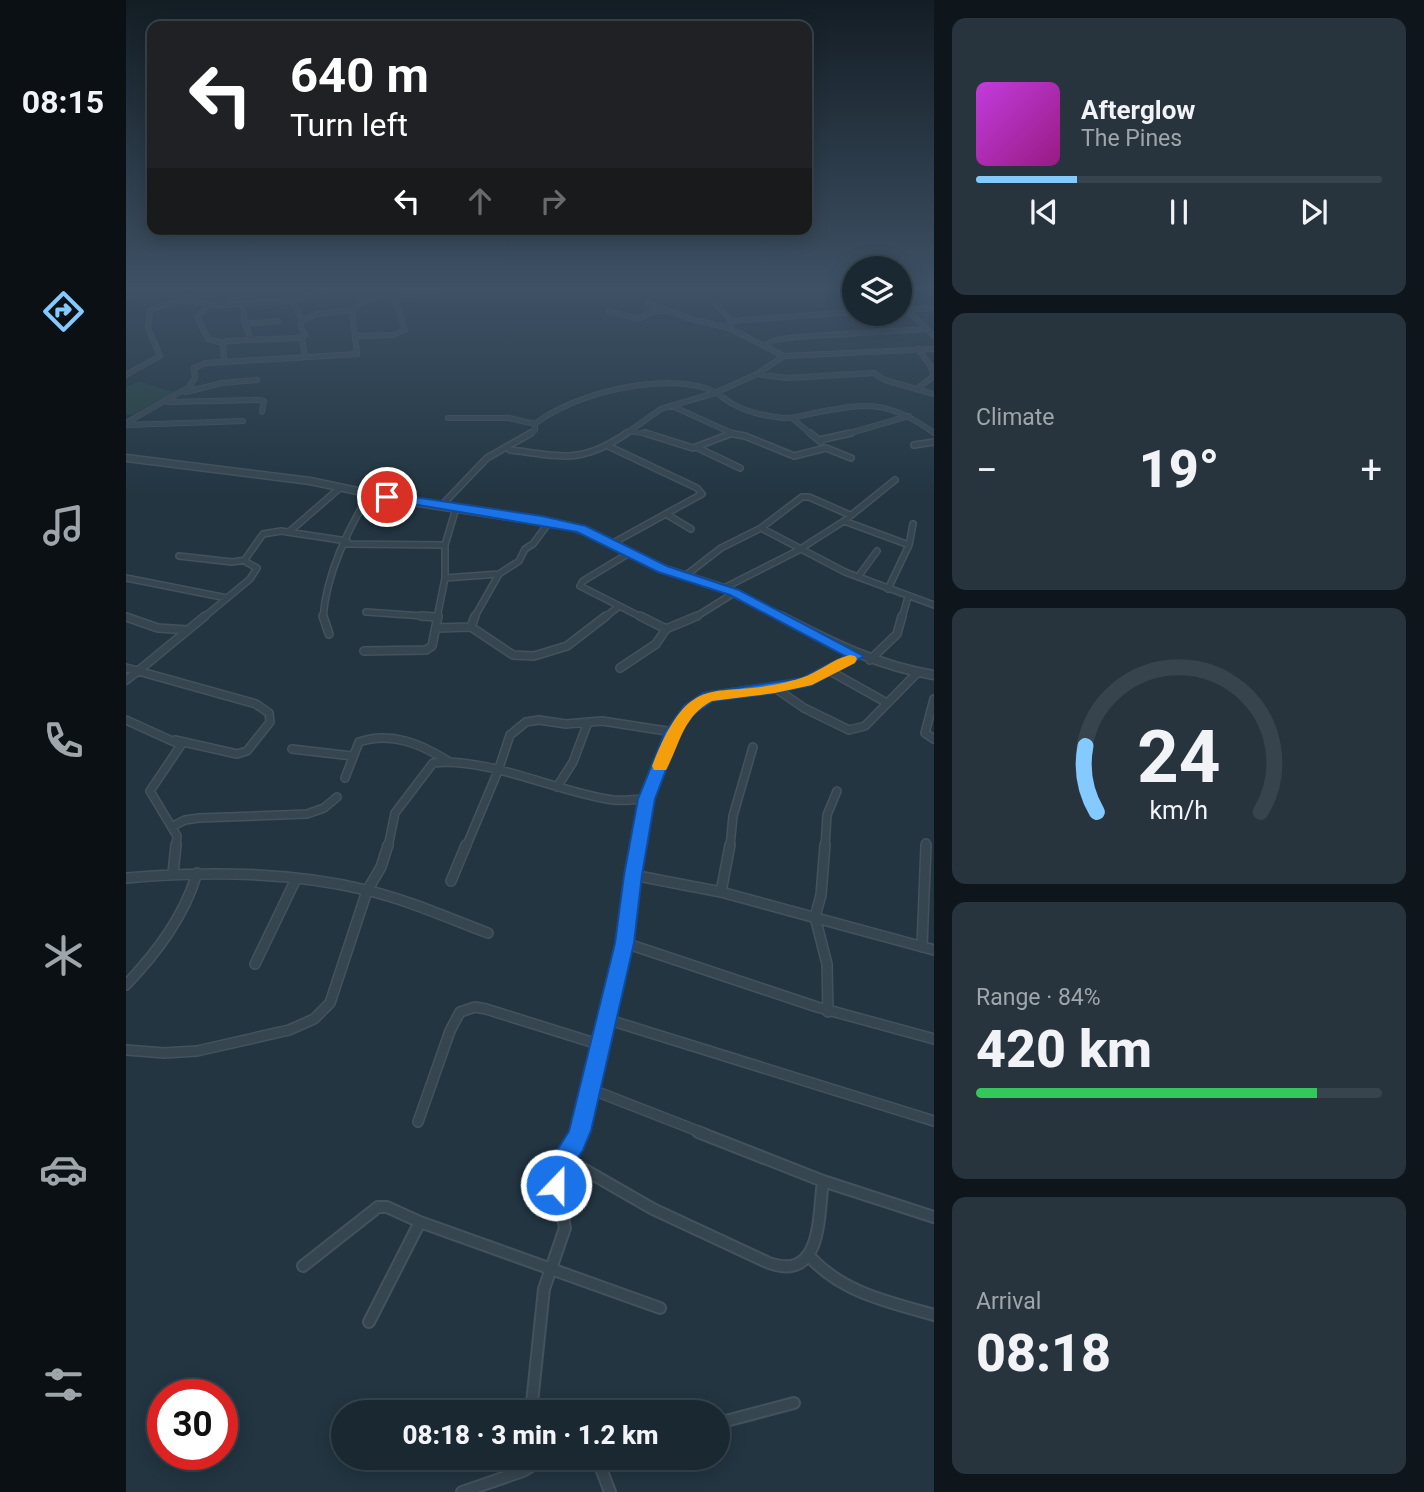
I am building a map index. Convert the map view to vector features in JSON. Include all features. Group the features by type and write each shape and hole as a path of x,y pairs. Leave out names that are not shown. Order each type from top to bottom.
{"street":[{"path":"126,375 157,358"},
{"path":"126,424 194,383 194,368 206,363 287,358"},
{"path":"501,450 519,449 546,456 576,458 608,446 660,409 715,393 757,374 782,358"},
{"path":"918,388 934,376 924,358"},
{"path":"126,366 136,369"},
{"path":"757,374 786,378 871,373 885,380 934,394"},
{"path":"181,392 222,383 257,380"},
{"path":"441,506 465,478 501,450 520,443 535,430 536,424 548,412 576,401 636,385 666,384 706,388 753,411 792,418 873,403 886,405 934,433"},
{"path":"165,402 258,400 264,401 262,412"},
{"path":"672,406 730,433 745,436 794,456 826,448"},
{"path":"820,440 870,429 909,416"},
{"path":"448,418 509,418 536,424"},
{"path":"792,418 826,448 851,458"},
{"path":"126,424 243,421"},
{"path":"629,431 653,434 680,446 698,448 740,468"},
{"path":"698,448 730,433"},
{"path":"914,445 934,442"},
{"path":"608,446 701,492 613,543"},
{"path":"126,458 285,477 581,529 663,569 724,588 856,656 934,675"},
{"path":"724,588 797,551 844,521 895,480"},
{"path":"289,532 341,487"},
{"path":"329,634 323,618 325,600 346,543 371,492"},
{"path":"685,576 721,548 761,527 802,497 809,497 850,515"},
{"path":"364,651 430,649 445,578 445,545 456,508"},
{"path":"666,514 691,529"},
{"path":"844,521 909,545"},
{"path":"471,627 476,613 499,574 519,561 525,549 533,544 550,522"},
{"path":"888,589 909,545 913,524"},
{"path":"761,527 797,551 934,605"},
{"path":"246,560 260,536 274,531 346,543 445,545"},
{"path":"858,577 877,551"},
{"path":"631,552 581,583 582,589 666,629 685,624 734,593"},
{"path":"126,680 227,598 256,570 255,566 246,560 232,562 179,556"},
{"path":"445,578 499,574"},
{"path":"126,578 227,598"},
{"path":"870,660 897,634 908,597"},
{"path":"436,628 471,627 513,655 542,655 567,646 618,607"},
{"path":"366,612 438,617"},
{"path":"126,617 158,628 188,630"},
{"path":"620,668 656,643 666,629"},
{"path":"532,1400 544,1289 565,1228 555,1175 580,1131 625,943 646,799 673,732 689,710 709,696 807,682 856,656"},
{"path":"126,668 256,704 269,713 270,722 247,751 237,754 176,740 126,720"},
{"path":"830,671 887,703"},
{"path":"775,688 804,708 849,730 865,726 917,673"},
{"path":"934,699 925,733 934,739"},
{"path":"451,881 498,772 510,736 526,722 588,722 673,732"},
{"path":"557,787 573,762 588,722"},
{"path":"345,778 359,742 371,737 426,746 448,761"},
{"path":"173,873 178,843 173,826 158,808 150,792 181,745 176,740"},
{"path":"721,892 729,860 733,816 753,747"},
{"path":"292,749 352,756"},
{"path":"126,1051 198,1051 289,1030 314,1019 330,1003 367,891 381,867 395,813 428,768 438,762 448,761 614,800 646,799"},
{"path":"828,1012 827,964 815,917 821,895 827,815 837,792"},
{"path":"173,826 184,820 199,818 307,814 324,808 337,797"},
{"path":"922,947 926,843"},
{"path":"126,878 173,873 258,873 367,891 488,933"},
{"path":"126,985 139,972 171,926 189,896 197,873"},
{"path":"633,875 721,892 934,950"},
{"path":"255,964 296,879"},
{"path":"625,943 720,978 828,1012 934,1039"},
{"path":"418,1122 450,1031 460,1012 475,1007 486,1009 601,1045"},
{"path":"606,1019 934,1121"},
{"path":"590,1090 823,1181 934,1217"},
{"path":"566,1159 624,1195 714,1239 782,1267 803,1263 810,1257 814,1248 823,1181"},
{"path":"303,1266 378,1207 387,1207 420,1222 660,1308"},
{"path":"369,1322 420,1222"},
{"path":"810,1257 831,1278 859,1291 934,1315"},
{"path":"730,1420 794,1403"},
{"path":"462,1492 524,1470"},
{"path":"602,1470 610,1492"}],"green space":[{"path":"138,381 174,392 132,415 126,413 126,388"}],"slow traffic":[{"path":"660,766 673,732 698,702 709,696 807,682 850,659"}],"route":[{"path":"387,497 542,520 581,529 663,569 724,588 856,656 807,682 709,696 689,710 673,732 646,799 625,943 580,1131 576,1143 556,1170 556,1185"}]}
